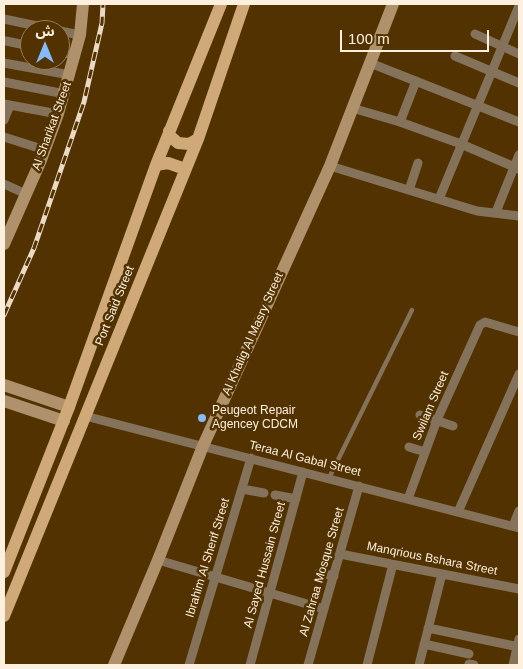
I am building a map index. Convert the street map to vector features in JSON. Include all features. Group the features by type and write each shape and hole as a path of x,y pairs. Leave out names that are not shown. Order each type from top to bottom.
{"main road":[{"name":"Port Said Street","path":"4,572 64,421 156,165 221,4"},
{"name":"Port Said Street","path":"4,616 198,138 244,4"},
{"path":"169,131 174,140 183,144 189,144 198,138"},
{"path":"156,165 168,163 185,169"}],"street":[{"name":"Al Sharikat Street","path":"4,244 45,150 65,94 80,35 83,4"},
{"name":"Al Khalig Al Masry Street","path":"114,665 203,446 330,166 392,4"},
{"path":"439,199 519,6"},
{"path":"4,19 20,22"},
{"path":"70,33 80,35"},
{"path":"475,34 519,54"},
{"path":"6,41 20,44"},
{"path":"70,54 75,55"},
{"path":"454,56 519,82"},
{"path":"4,63 70,75"},
{"path":"370,63 519,122"},
{"path":"400,122 416,81"},
{"path":"4,82 65,94"},
{"path":"4,120 7,104 58,114"},
{"path":"352,108 400,122 461,144 517,168"},
{"path":"4,137 45,150"},
{"path":"496,212 517,168 519,155"},
{"path":"409,190 418,163"},
{"path":"330,166 477,211 519,216"},
{"path":"4,184 26,194"},
{"name":"Swilam Street","path":"408,499 437,420 480,325 485,322 519,332"},
{"path":"458,512 519,374"},
{"path":"4,385 69,407"},
{"path":"23,407 28,393"},
{"path":"4,401 64,421"},
{"path":"420,415 453,426"},
{"name":"Teraa Al Gabal Street","path":"85,416 516,527"},
{"path":"409,447 425,452"},
{"name":"Ibrahim Al Sherif Street","path":"189,665 251,458"},
{"name":"Al Sayed Hussain Street","path":"250,665 304,472"},
{"name":"Al Zahraa Mosque Street","path":"308,665 359,486"},
{"path":"242,489 264,493"},
{"path":"275,495 296,500"},
{"path":"516,527 519,511"},
{"name":"Manqrious Bshara Street","path":"340,554 519,589"},
{"path":"158,560 324,609"},
{"path":"367,665 393,564"},
{"path":"319,573 334,576"},
{"path":"419,665 442,574"},
{"path":"428,628 519,644 513,665"},
{"path":"424,644 469,654"}],"lane":[{"path":"328,478 412,310"}],"railway":[{"path":"4,315 34,248 84,102 102,23 103,4"}],"place":[{"name":"Peugeot Repair Agencey CDCM","path":"202,418"}]}
